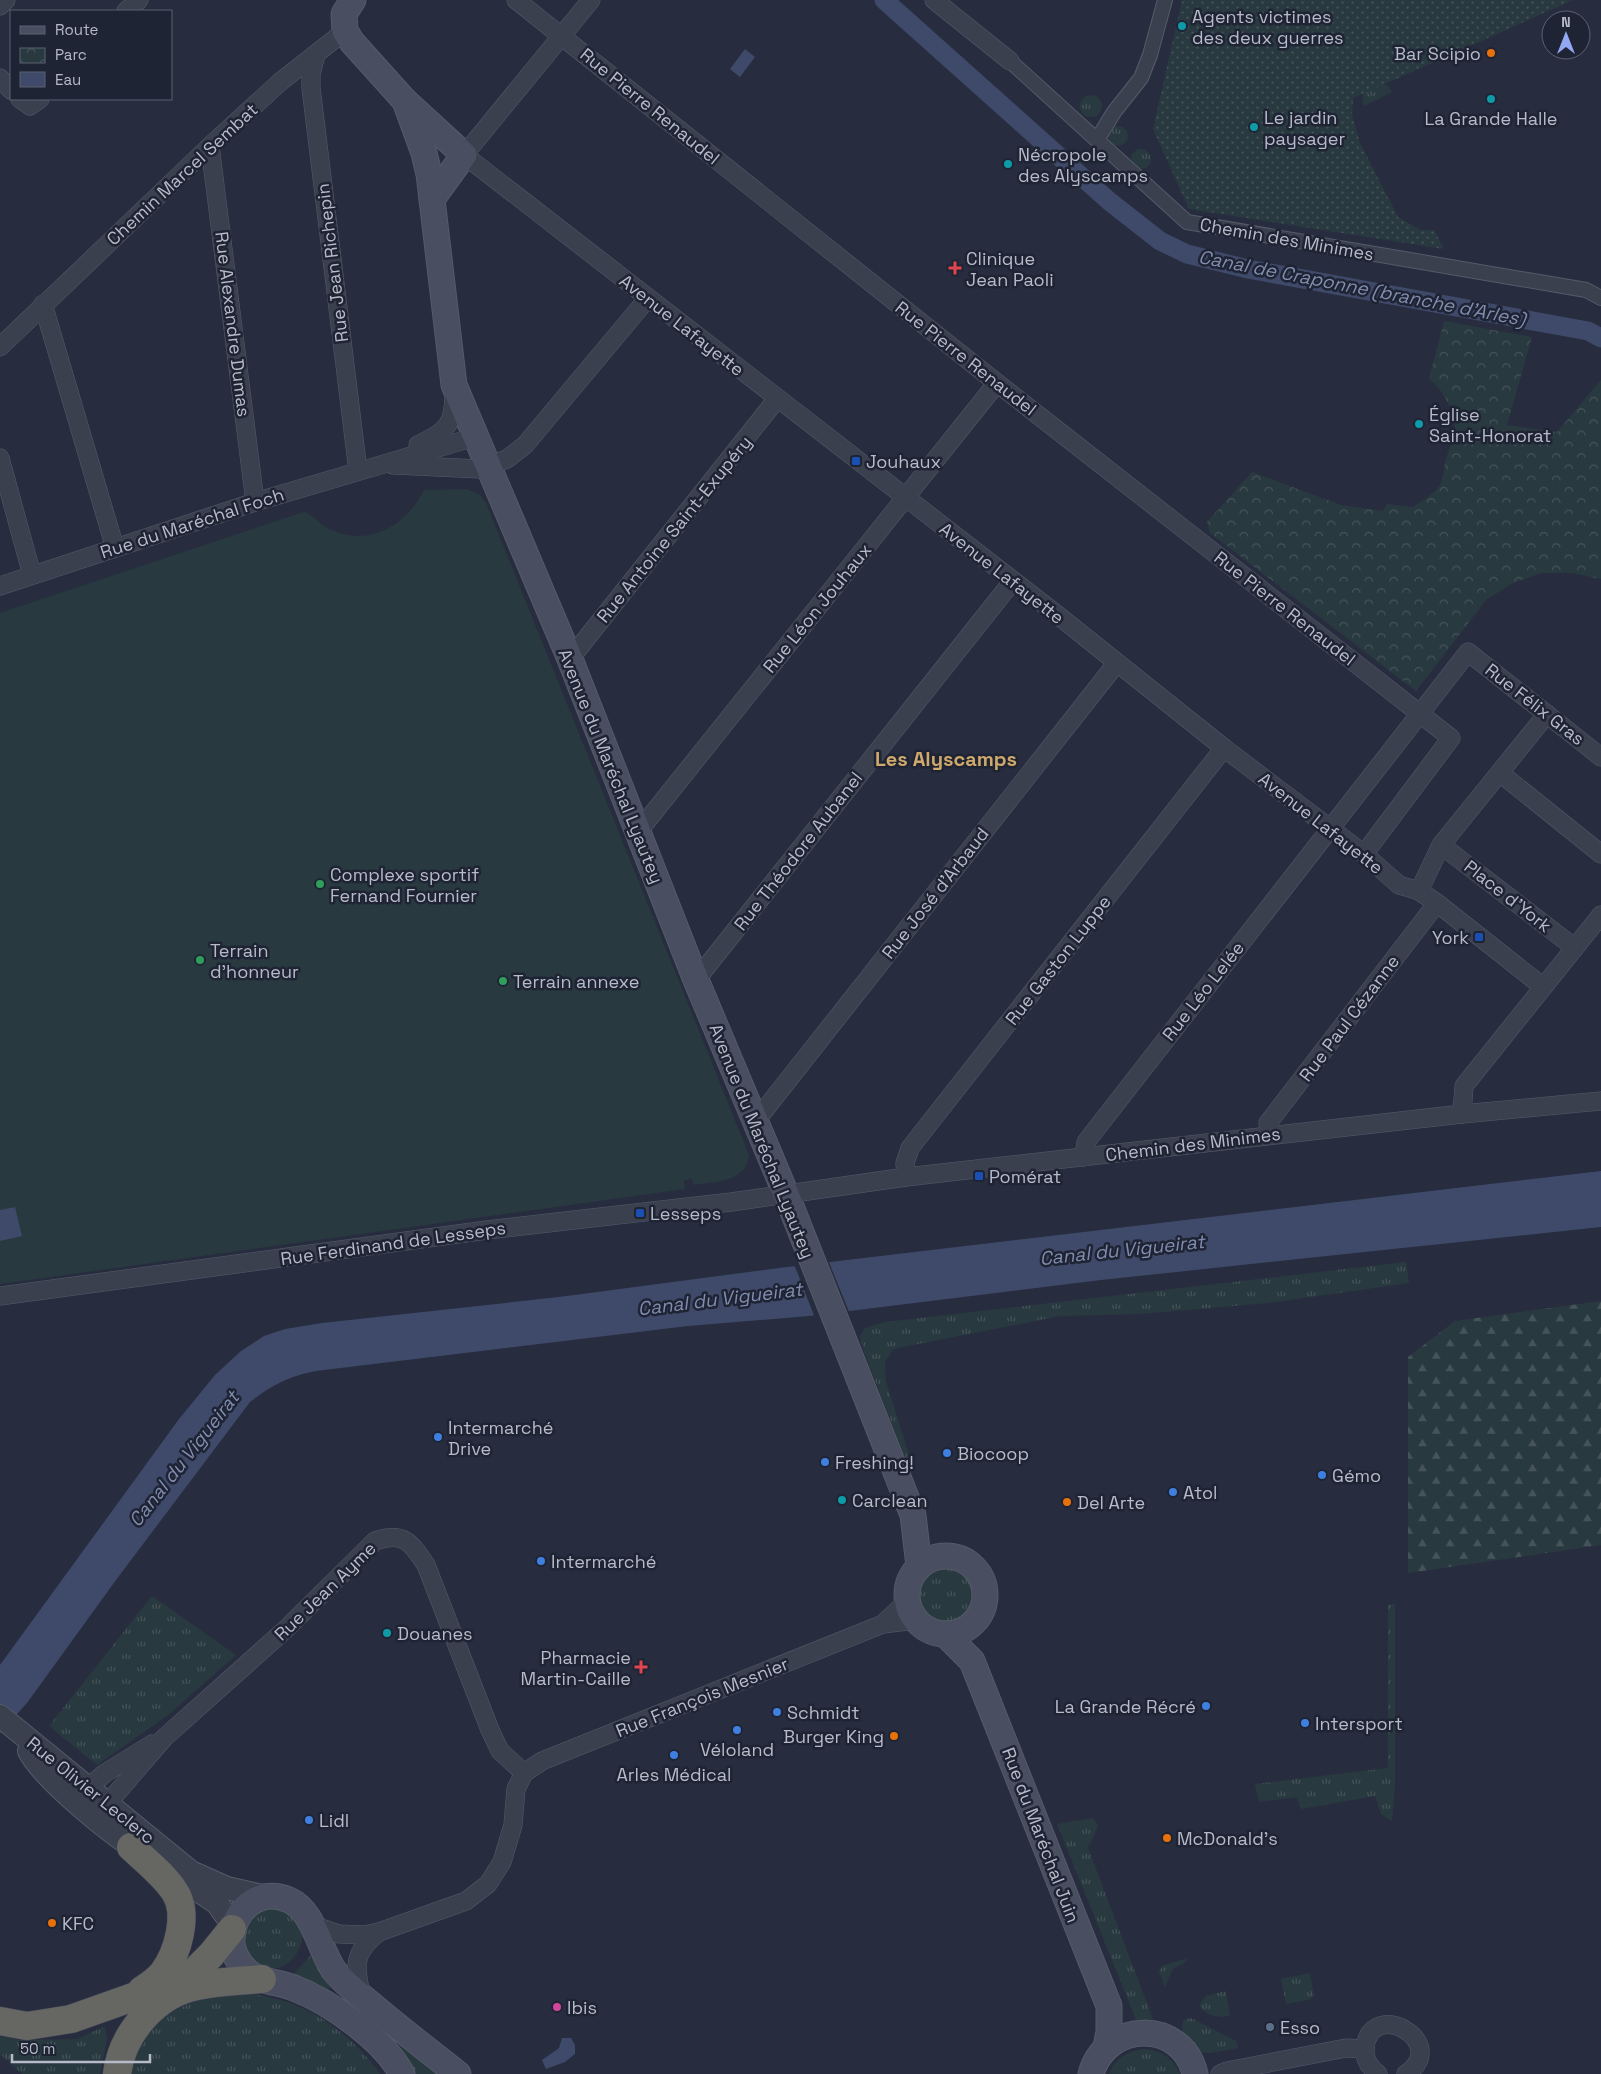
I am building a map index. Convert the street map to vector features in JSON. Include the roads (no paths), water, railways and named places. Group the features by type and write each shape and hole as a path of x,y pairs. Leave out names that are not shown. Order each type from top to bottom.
{"highway":[{"path":"124,2002 153,1983 163,1973 174,1954 180,1933 181,1904 175,1892 131,1847"},
{"path":"0,2021 28,2026 71,2020 124,2002 190,1975 211,1955 233,1927"},
{"path":"117,2074 125,2044 135,2027 164,1999 195,1986 262,1979"}],"main road":[{"path":"353,0 344,14 345,31 352,42 405,101 464,155 432,199"},
{"name":"Avenue du Maréchal Lyautey","path":"405,101 424,153 432,199 454,385 570,659 696,980 786,1194 913,1515"},
{"path":"913,1515 947,1556"},
{"path":"913,1515 920,1566"},
{"path":"947,1556 964,1561 978,1573 982,1580 984,1597 983,1606 975,1621 961,1631 945,1634 934,1632 911,1610 909,1582 920,1566 932,1559 947,1556"},
{"name":"Rue du Maréchal Juin","path":"972,1661 975,1621"},
{"name":"Rue du Maréchal Juin","path":"945,1634 972,1661 1110,2009 1133,2033"},
{"path":"262,1896 248,1904 237,1915 233,1927 232,1945 238,1960 248,1972 262,1979 285,1984 323,2001 379,2046 396,2062 402,2074"},
{"name":"Rue Olivier Leclerc","path":"262,1896 277,1896 298,1905 312,1925 333,1969 362,1996 458,2074"},
{"name":"Rue du Maréchal Juin","path":"1106,2047 1110,2009"},
{"path":"1091,2073 1097,2059 1106,2047 1118,2038 1133,2033 1150,2033 1177,2044 1194,2069"}],"street":[{"path":"0,6 6,0"},
{"path":"127,10 139,0"},
{"name":"Rue Pierre Renaudel","path":"516,0 997,383 1451,738 1364,854"},
{"path":"464,155 591,0"},
{"path":"934,0 1010,61"},
{"path":"1097,140 1114,112 1140,78 1150,55 1165,0"},
{"name":"Chemin Marcel Sembat","path":"0,346 280,82 345,31"},
{"name":"Rue Jean Richepin","path":"316,55 311,74 311,88 358,471"},
{"name":"Chemin des Minimes","path":"1010,61 1187,222 1586,290 1601,298"},
{"path":"0,78 10,89"},
{"path":"21,100 30,106 39,100"},
{"name":"Rue Alexandre Dumas","path":"210,146 255,502"},
{"name":"Avenue Lafayette","path":"464,155 1224,748 1364,854 1399,886 1419,891 1437,903 1542,986"},
{"path":"481,450 507,458 525,445 648,298"},
{"path":"44,304 115,548"},
{"name":"Rue Léon Jouhaux","path":"638,832 997,383"},
{"name":"Rue du Maréchal Foch","path":"390,464 436,436 446,427 452,419 454,385"},
{"name":"Rue Antoine Saint-Exupéry","path":"570,659 777,399"},
{"name":"Rue du Maréchal Foch","path":"0,586 255,502 358,471 390,464 481,450 480,469 390,464"},
{"path":"0,458 32,576"},
{"name":"Rue Théodore Aubanel","path":"696,980 1012,582"},
{"name":"Rue Léo Lelée","path":"1084,1157 1086,1142 1468,652"},
{"name":"Rue Félix Gras","path":"1468,652 1601,757"},
{"name":"Rue José d'Arbaud","path":"755,1122 1116,664"},
{"path":"1419,891 1441,845 1547,714"},
{"name":"Rue Gaston Luppe","path":"906,1177 905,1163 910,1148 1224,748"},
{"path":"1500,772 1601,854"},
{"name":"Place d'York","path":"1441,845 1575,948"},
{"name":"Rue Paul Cézanne","path":"1270,1135 1268,1123 1437,903"},
{"path":"1462,1114 1464,1086 1542,986 1601,915"},
{"name":"Chemin des Minimes","path":"786,1194 906,1177 1598,1097"},
{"name":"Rue Ferdinand de Lesseps","path":"0,1296 487,1230 786,1194"},
{"name":"Rue Jean Ayme","path":"108,1803 164,1738 287,1628 375,1541 387,1536 399,1537 413,1545 426,1565 490,1730 500,1751 524,1773"},
{"name":"Rue François Mesnier","path":"524,1773 542,1760 883,1624 911,1610"},
{"path":"0,1716 20,1732"},
{"name":"Rue Olivier Leclerc","path":"20,1732 191,1872 227,1888 262,1896"},
{"name":"Rue Olivier Leclerc","path":"20,1732 32,1756 60,1788 131,1847 158,1862 216,1904 233,1927"},
{"name":"Rue Jean Ayme","path":"89,1788 120,1763 164,1738"},
{"path":"312,1925 339,1934 364,1935 379,1932 466,1901 488,1884 502,1862 513,1825 516,1789 524,1773"},
{"path":"362,1996 357,1960 367,1941 379,1932"},
{"path":"1378,2074 1367,2063 1365,2049 1369,2036 1380,2027 1394,2024 1414,2035 1419,2048 1416,2064 1406,2074"},
{"path":"1194,2069 1224,2072 1346,2048 1365,2049"}],"water":[{"path":"745,49 755,57 740,77 730,69"},
{"name":"Canal du Vigueirat","path":"1601,1171 1601,1227 1101,1280 809,1316 688,1326 316,1371 297,1376 266,1390 250,1402 116,1580 27,1703 0,1733 0,1665 179,1419 215,1375 241,1351 264,1336 285,1329 322,1323 559,1297 779,1268"},
{"path":"15,1207 22,1236 0,1241 0,1210"},
{"path":"562,2038 571,2038 575,2045 575,2054 565,2062 546,2069 542,2060 559,2048"}],"waterway":[{"name":"Canal de Craponne (branche d'Arles)","path":"884,0 1109,201 1160,241 1187,254 1248,269 1588,331 1601,338"}],"place":[{"name":"Agents victimes des deux guerres","path":"1182,26"},
{"name":"Bar Scipio","path":"1491,53"},
{"name":"La Grande Halle","path":"1491,99"},
{"name":"Le jardin paysager","path":"1254,127"},
{"name":"Nécropole des Alyscamps","path":"1008,164"},
{"name":"Clinique Jean Paoli","path":"955,268"},
{"name":"Église Saint-Honorat","path":"1419,424"},
{"name":"Jouhaux","path":"856,461"},
{"name":"Complexe sportif Fernand Fournier","path":"320,884"},
{"name":"York","path":"1479,937"},
{"name":"Terrain d'honneur","path":"200,960"},
{"name":"Terrain annexe","path":"503,981"},
{"name":"Pomérat","path":"979,1176"},
{"name":"Lesseps","path":"640,1213"},
{"name":"Intermarché Drive","path":"438,1437"},
{"name":"Biocoop","path":"947,1453"},
{"name":"Freshing!","path":"825,1462"},
{"name":"Gémo","path":"1322,1475"},
{"name":"Atol","path":"1173,1492"},
{"name":"Carclean","path":"842,1500"},
{"name":"Del Arte","path":"1067,1502"},
{"name":"Intermarché","path":"541,1561"},
{"name":"Douanes","path":"387,1633"},
{"name":"Pharmacie Martin-Caille","path":"641,1667"},
{"name":"La Grande Récré","path":"1206,1706"},
{"name":"Schmidt","path":"777,1712"},
{"name":"Intersport","path":"1305,1723"},
{"name":"Véloland","path":"737,1730"},
{"name":"Burger King","path":"894,1736"},
{"name":"Arles Médical","path":"674,1755"},
{"name":"Lidl","path":"309,1820"},
{"name":"McDonald's","path":"1167,1838"},
{"name":"KFC","path":"52,1923"},
{"name":"Ibis","path":"557,2007"},
{"name":"Esso","path":"1270,2027"}],"district":[{"name":"Les Alyscamps","path":"946,759"}]}
